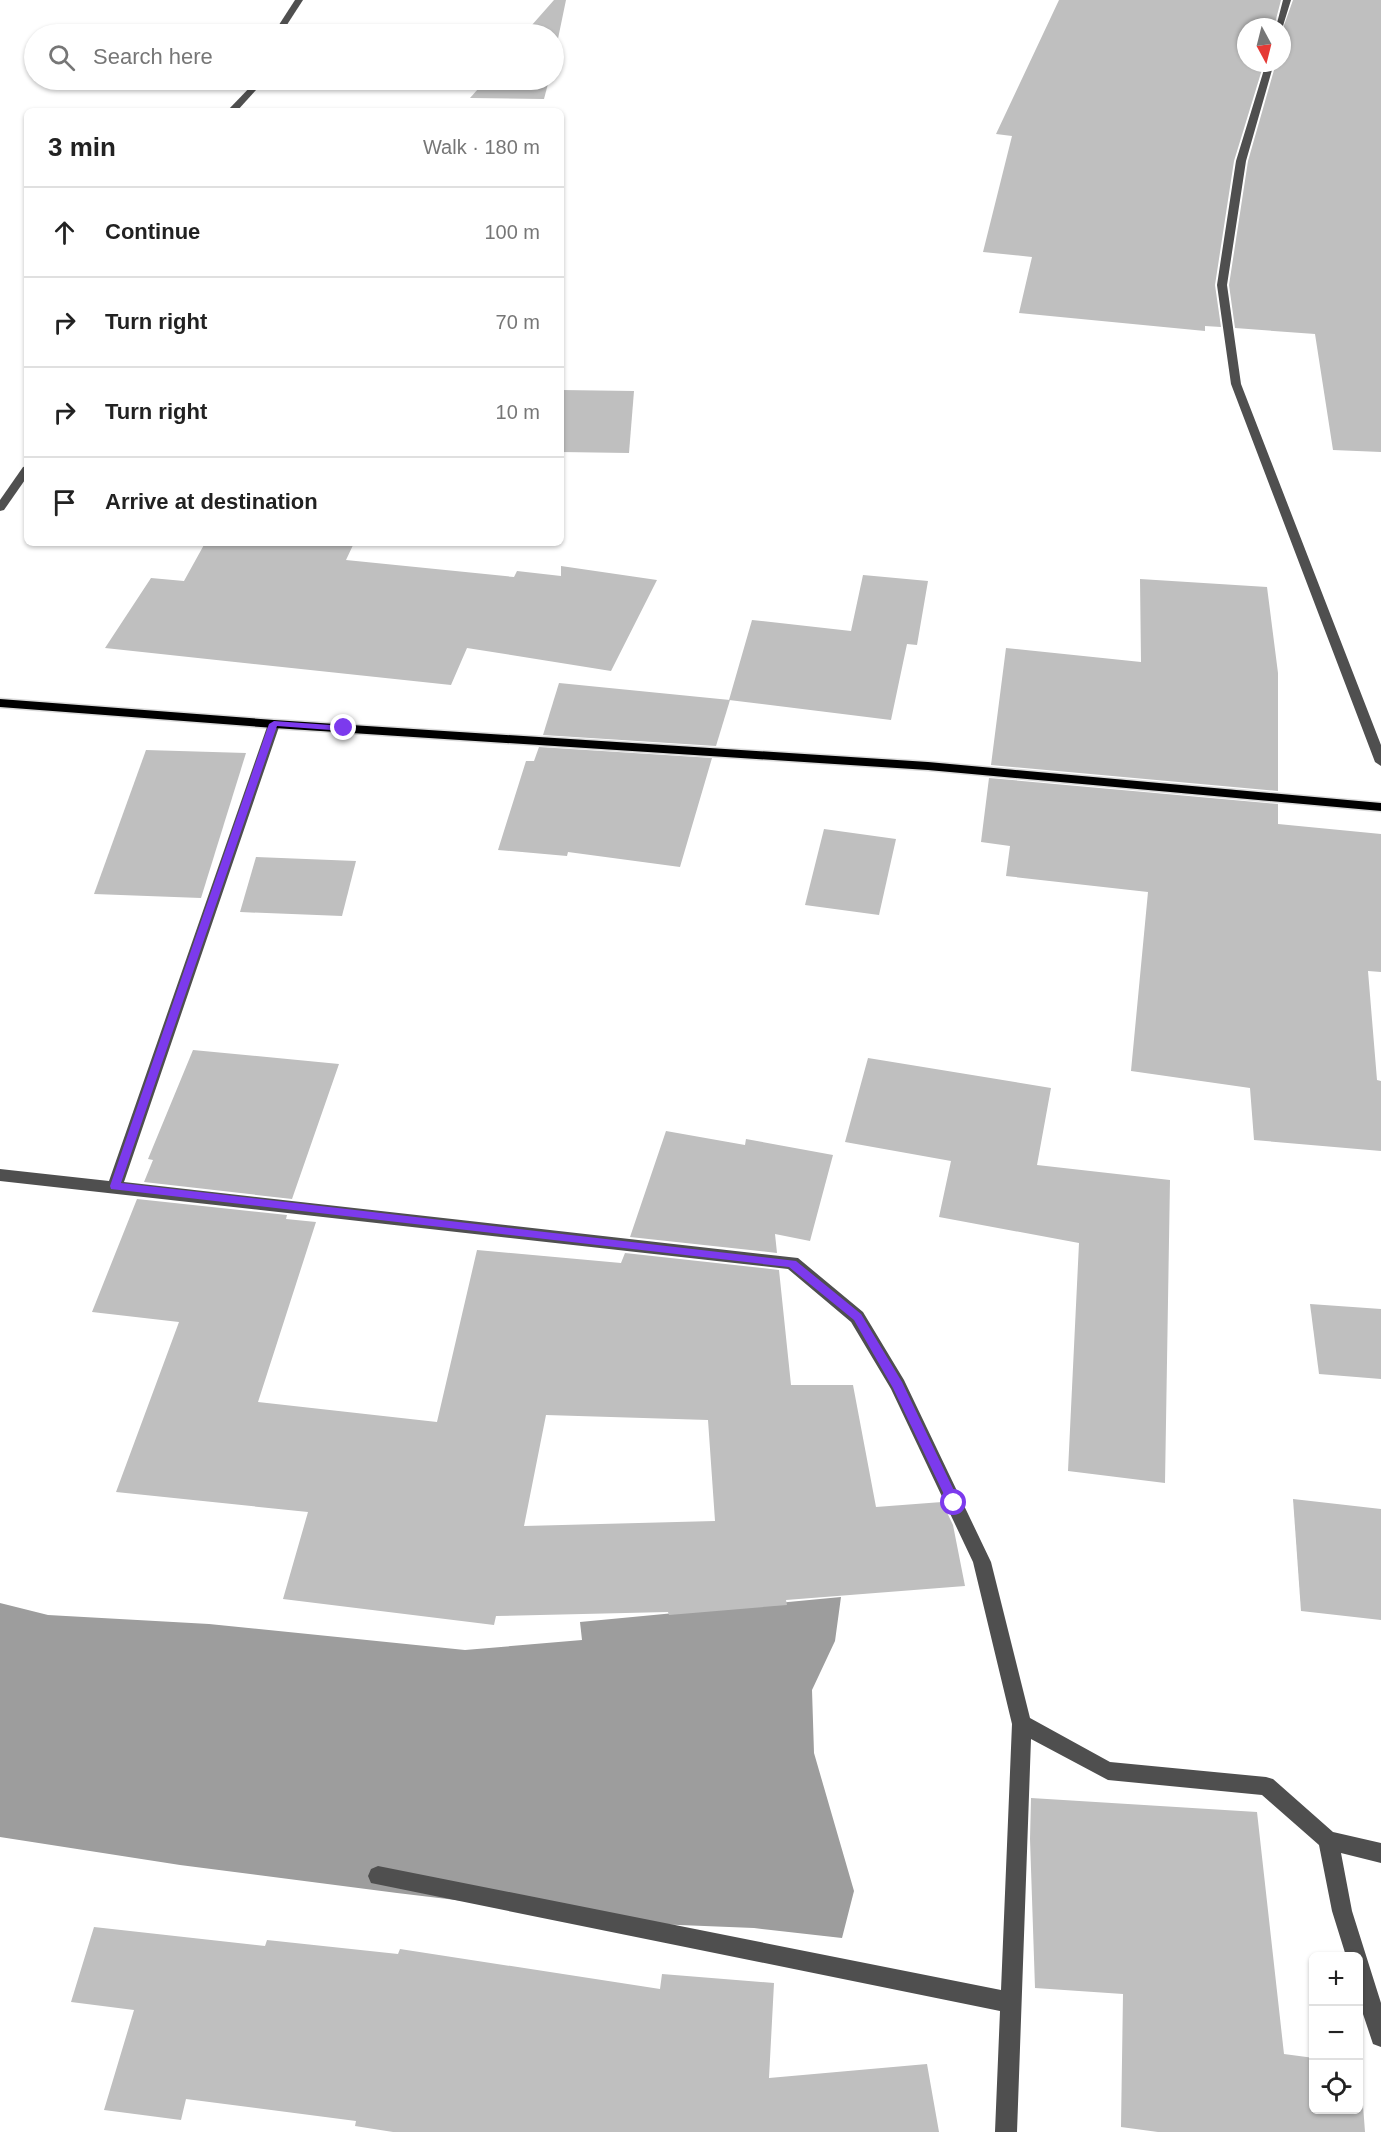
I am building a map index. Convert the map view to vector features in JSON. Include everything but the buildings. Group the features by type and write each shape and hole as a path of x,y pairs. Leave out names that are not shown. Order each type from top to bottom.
{"main road":[{"path":"0,703 274,724 928,766 1381,807"}],"street":[{"path":"283,24 299,0"},
{"path":"1282,18 1287,0"},
{"path":"1267,72 1241,160 1222,285 1236,384 1381,762"},
{"path":"233,108 251,90"},
{"path":"0,508 24,473"},
{"path":"115,1186 274,724"},
{"path":"0,1175 792,1263 857,1317 898,1386 982,1562 1022,1724 1006,2132"},
{"path":"1022,1724 1108,1772 1266,1786 1328,1840 1381,1853"},
{"path":"1328,1840 1342,1911 1355,1952"},
{"path":"378,1876 1011,2003"},
{"path":"1363,1977 1381,2036"}],"shaded area":[{"path":"841,1597 835,1641 812,1690 814,1753 854,1891 842,1938 754,1928 655,1924 180,1865 0,1837 0,1603 48,1615 209,1624 465,1650 582,1640 580,1622"}],"route":[{"path":"344,728 274,724 115,1186 792,1263 857,1317 898,1386 954,1503"}]}
